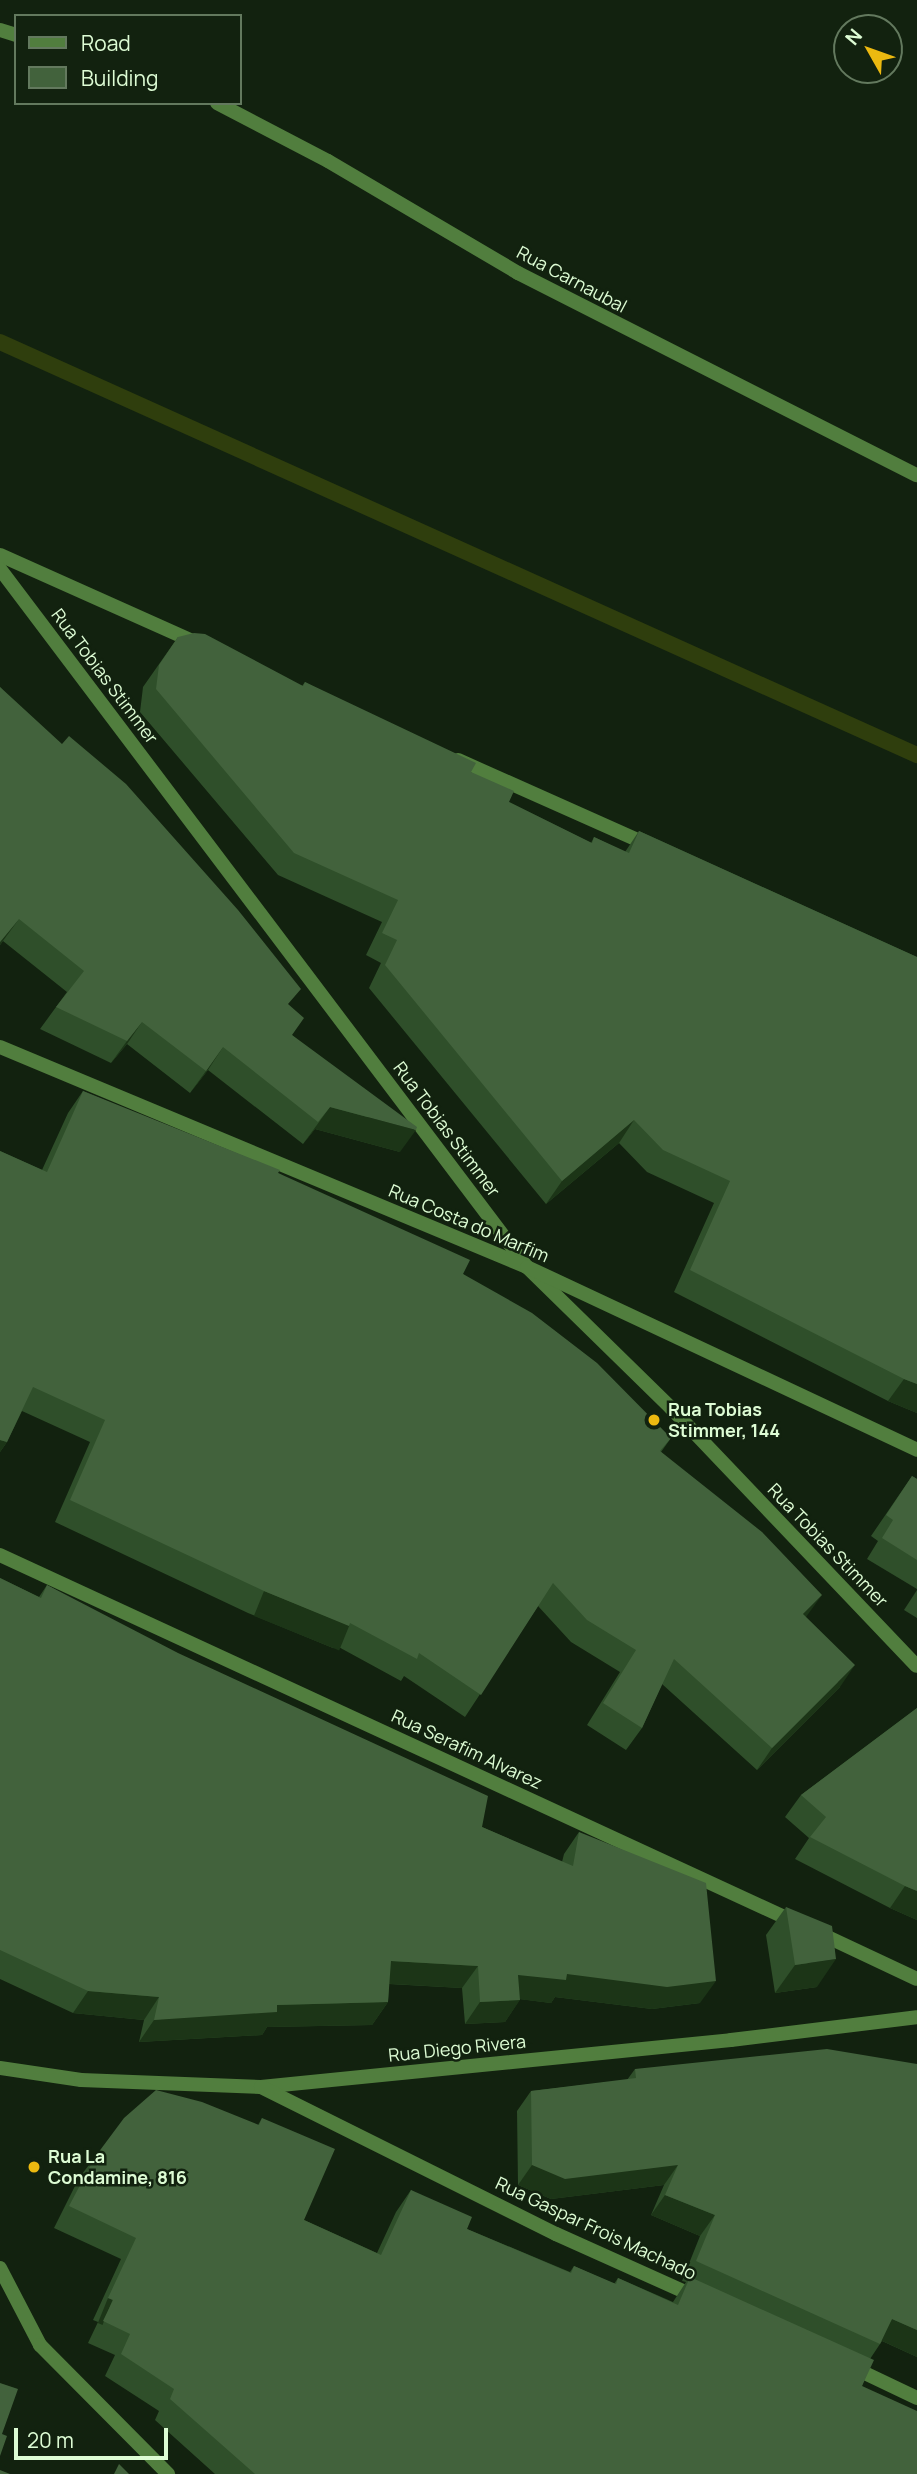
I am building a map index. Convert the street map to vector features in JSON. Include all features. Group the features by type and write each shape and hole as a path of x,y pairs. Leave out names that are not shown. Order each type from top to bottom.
{"street":[{"name":"Rua Carnaubal","path":"221,105 328,161 518,273 917,475"},
{"path":"0,555 214,651"},
{"name":"Rua Tobias Stimmer","path":"0,569 527,1267 671,1408 917,1666"},
{"path":"441,752 668,853"},
{"name":"Rua Costa do Marfim","path":"0,1047 527,1267 917,1450"},
{"name":"Rua Serafim Alvarez","path":"0,1555 917,1979"},
{"name":"Rua Diego Rivera","path":"0,2068 80,2080 261,2087 731,2040 917,2017"},
{"name":"Rua Gaspar Frois Machado","path":"261,2087 556,2234 707,2301"},
{"path":"0,2268 40,2345 168,2474"},
{"path":"833,2358 917,2398"}],"building":[{"path":"194,633 205,634 303,686 305,682 476,763 471,772 514,791 509,802 592,843 594,837 629,853 639,831 917,957 917,1384 690,1270 730,1181 663,1150 634,1120 562,1181 385,965 397,940 382,933 398,900 294,853 156,689 159,665 178,637"},
{"path":"0,687 62,744 69,736 126,784 238,910 301,989 288,1004 304,1018 292,1035 417,1127 416,1130 330,1107 318,1122 223,1047 206,1071 142,1022 127,1041 56,1007 84,971 19,919 0,942"},
{"path":"83,1091 280,1170 278,1173 470,1260 463,1274 532,1313 597,1363 671,1438 660,1451 762,1532 822,1595 803,1614 855,1665 772,1748 674,1659 642,1728 603,1703 636,1650 587,1620 553,1583 481,1695 419,1653 417,1659 350,1623 349,1626 264,1591 70,1500 105,1420 33,1387 7,1442 0,1440 0,1151 47,1172"},
{"path":"912,1476 917,1479 917,1560 882,1538 893,1520 886,1515"},
{"path":"0,1578 41,1598 47,1585 178,1653 488,1796 482,1827 573,1866 579,1832 706,1883 716,1981 667,1987 567,1974 566,1980 518,1975 520,2000 480,2002 478,1966 391,1961 388,2002 277,2005 277,2012 154,2020 159,1997 88,1991 0,1950"},
{"path":"917,1708 917,1891 810,1837 826,1817 801,1795"},
{"path":"786,1907 832,1926 836,1959 795,1965"},
{"path":"827,2049 917,2064 917,2330 892,2319 880,2344 696,2261 715,2215 665,2195 678,2165 565,2179 532,2165 531,2091 636,2078 635,2069"},
{"path":"156,2090 202,2102 259,2125 262,2118 335,2149 304,2220 381,2255 411,2190 472,2217 467,2229 571,2273 574,2266 616,2284 618,2278 678,2305 690,2277 874,2360 862,2386 917,2411 917,2474 255,2474 170,2399 174,2389 121,2354 130,2334 103,2321 113,2300 108,2298 136,2238 69,2206 95,2157 124,2118"},
{"path":"0,2383 18,2389 2,2434 7,2436 0,2456"},
{"path":"119,2464 129,2474 114,2474"}],"waterway":[{"path":"0,342 917,755"}],"place":[{"name":"Rua Tobias Stimmer, 144","path":"654,1420"},
{"name":"Rua La Condamine, 816","path":"34,2167"}]}
